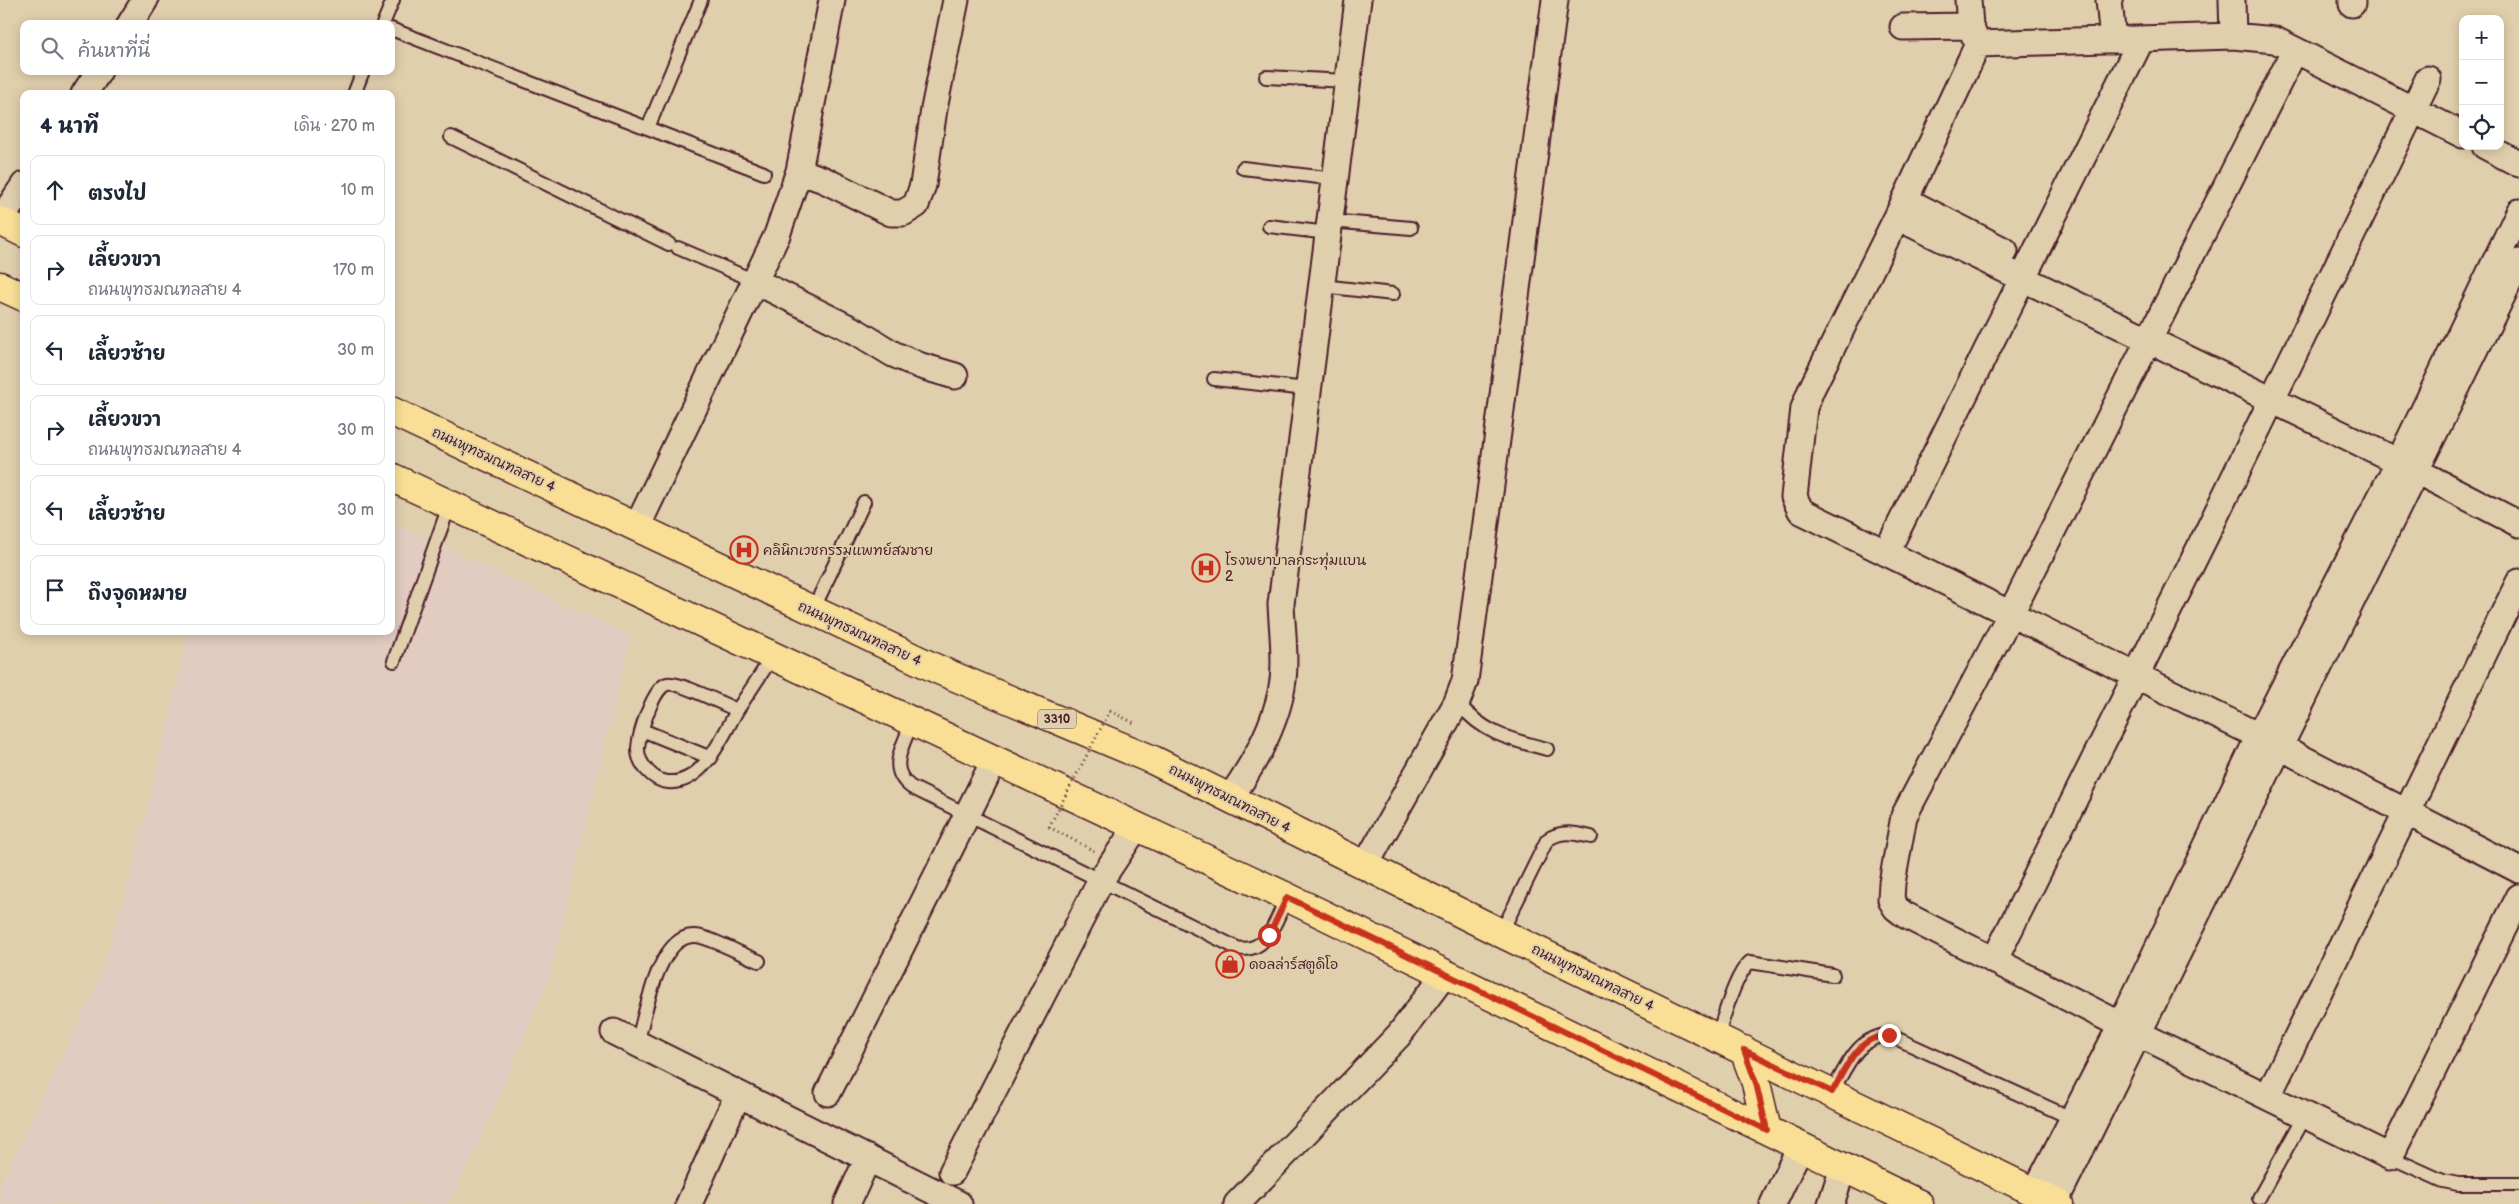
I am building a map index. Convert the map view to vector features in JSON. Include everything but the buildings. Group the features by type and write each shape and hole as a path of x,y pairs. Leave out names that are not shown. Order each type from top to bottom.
{"main road":[{"path":"0,221 20,231"},
{"path":"0,286 20,295"},
{"name":"ถนนพุทธมณฑลสาย 4","path":"395,413 939,670 1153,760 1501,933 1832,1092 2049,1199"},
{"path":"395,479 449,506 774,655 1287,897 1444,975 1919,1204"},
{"path":"1744,1050 1756,1083 1767,1130"}],"street":[{"path":"132,20 145,0"},
{"path":"637,527 777,235 799,171 832,0"},
{"path":"799,171 824,180 891,213 904,213 916,205 924,185 934,109 956,0"},
{"path":"1230,798 1243,780 1268,731 1283,681 1281,604 1306,389 1322,286 1358,0"},
{"path":"1365,866 1457,702 1465,681 1492,492 1520,256 1555,0"},
{"path":"1968,0 1974,35 1901,209 1810,390 1804,408 1794,497 1801,511 2269,742 2406,814 2519,870"},
{"path":"2109,0 2113,40"},
{"path":"2232,0 2233,36"},
{"path":"1903,27 1974,35 2113,40 2233,36 2275,40 2459,132"},
{"path":"1886,553 2141,40"},
{"path":"2295,50 2010,615 1904,816 1892,883 1891,900 1900,912 1994,961 2390,1157 2519,897"},
{"path":"87,90 96,75"},
{"path":"1994,961 2428,78"},
{"path":"2493,150 2519,164"},
{"path":"0,221 20,191"},
{"path":"1901,209 2411,460 2519,505"},
{"path":"2411,460 2519,212"},
{"path":"2049,1199 2269,742 2411,460 2519,262"},
{"path":"755,281 857,332 893,354 921,366 955,376"},
{"path":"2411,460 2519,524"},
{"path":"2268,1096 2519,582"},
{"path":"828,1093 995,759"},
{"path":"952,1172 1108,871 1137,826"},
{"path":"1237,1204 1398,1035 1444,975"},
{"path":"2049,1199 2071,1118 2130,1029"},
{"path":"614,1032 959,1204"},
{"path":"689,1204 738,1094"},
{"path":"1773,1204 1800,1146"},
{"path":"847,1204 868,1158"},
{"path":"1830,1204 1843,1168"}],"lane":[{"path":"385,20 393,0"},
{"path":"648,128 701,0"},
{"path":"395,31 764,173"},
{"path":"356,90 362,75"},
{"path":"1266,77 1348,81"},
{"path":"451,137 673,246 755,281"},
{"path":"1243,168 1336,179"},
{"path":"1269,226 1411,228"},
{"path":"1322,286 1393,294"},
{"path":"1214,379 1306,389"},
{"path":"813,610 864,502"},
{"path":"394,661 449,506"},
{"path":"738,710 669,683 661,686 655,694 642,730 638,748 640,760 647,771 667,782 683,781 711,758 738,710 774,655"},
{"path":"1457,702 1472,719 1499,736 1547,749"},
{"path":"912,721 896,767 900,779 911,787 968,815 1108,871 1237,948 1248,950 1258,946 1269,935 1287,897"},
{"path":"642,730 711,758"},
{"path":"1501,933 1547,840 1556,834 1574,832 1591,837"},
{"path":"637,1044 649,1000 663,960 671,946 681,938 696,936 759,961"},
{"path":"1717,1037 1740,977 1745,966 1750,962 1834,975"},
{"path":"1832,1092 1856,1051 1866,1040 1877,1035 1889,1035 2071,1118"},
{"path":"2259,1198 2305,1115"},
{"path":"2390,1157 2443,1181 2458,1184 2519,1184"}],"path":[{"path":"1108,871 1049,827 1110,711"}],"shaded area":[{"path":"395,524 631,636 550,976 478,1147 448,1204 0,1204 0,1185 96,986 132,872 188,635 395,635"}],"place":[{"name":"คลินิกเวชกรรมแพทย์สมชาย","path":"744,550"},
{"name":"โรงพยาบาลกระทุ่มแบน 2","path":"1206,568"},
{"name":"ดอลล่าร์สตูดิโอ","path":"1230,964"}],"route":[{"path":"1269,935 1287,897 1444,975 1767,1130 1756,1083 1744,1050 1832,1092 1856,1051 1866,1040 1877,1035 1889,1035"}]}
